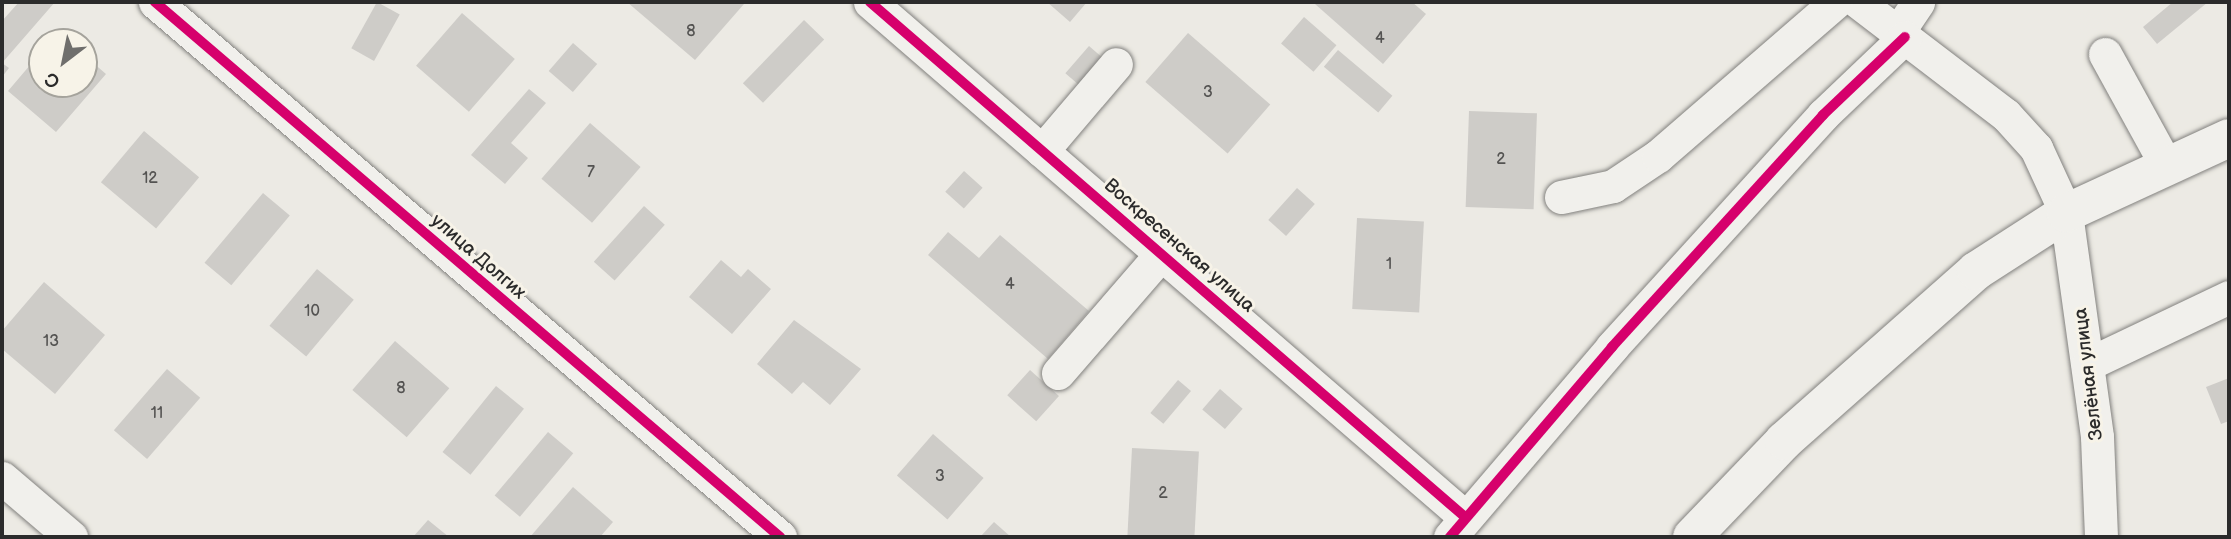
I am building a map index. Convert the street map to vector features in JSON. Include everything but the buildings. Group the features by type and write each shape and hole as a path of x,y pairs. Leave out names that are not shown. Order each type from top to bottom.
{"main road":[{"path":"1692,537 1784,441 1976,271 2066,213 2229,138"}],"street":[{"name":"улица Долгих","path":"155,2 780,537"},
{"name":"Воскресенская улица","path":"870,2 1161,254 1457,527"},
{"path":"1561,197 1613,186 1658,156 1836,2"},
{"name":"Зелёная улица","path":"1858,2 2013,123 2036,148 2066,213 2088,364 2101,537"},
{"path":"1457,527 1823,115 1902,34 1918,2"},
{"path":"2105,54 2167,167"},
{"path":"1042,151 1116,64"},
{"path":"1058,373 1161,254"},
{"path":"2088,364 2229,297"},
{"path":"2,478 71,537"}],"cycle path":[{"path":"155,2 780,537"},
{"path":"870,2 1465,517"},
{"path":"1450,537 1612,347 1823,115 1905,37"}]}
